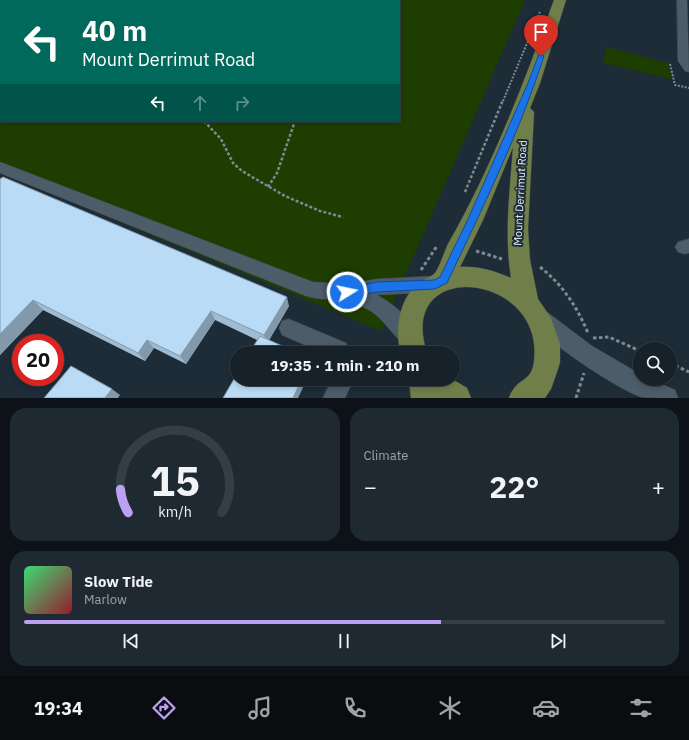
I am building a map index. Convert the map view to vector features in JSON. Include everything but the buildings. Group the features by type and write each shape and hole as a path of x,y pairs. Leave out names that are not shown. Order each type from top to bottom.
{"main road":[{"name":"Mount Derrimut Road","path":"432,279 450,243 473,220 532,83 560,0"},
{"name":"Mount Derrimut Road","path":"531,308 519,260 517,229 523,133 532,83"},
{"path":"412,345 410,321 415,306 432,279 460,276 477,277 489,280 512,290 531,308 545,333 548,353 545,372 535,389 523,398"},
{"path":"423,386 425,398"},
{"path":"439,386 457,398"}],"street":[{"path":"684,2 684,61 689,68"},
{"path":"0,167 313,290 347,292 432,279"},
{"path":"347,292 367,299 384,308 412,345"},
{"path":"531,308 564,339 590,358 620,376 667,398"},
{"path":"289,328 330,346"},
{"path":"334,398 340,386"}],"path":[{"path":"463,198 542,7"},
{"path":"205,122 220,139 233,163 242,171 268,187 292,199 320,211 343,217"},
{"path":"268,187 276,173 296,122"},
{"path":"432,279 450,243 506,260 519,260"},
{"path":"589,338 609,337 633,348"},
{"path":"677,366 689,372"}],"green space":[{"path":"400,0 525,0 381,331 0,172 0,122 400,122"},
{"path":"606,47 668,63 672,79 603,63"}],"route":[{"path":"347,292 377,287 435,284 443,280 455,253 473,220 532,83 541,56"}]}
